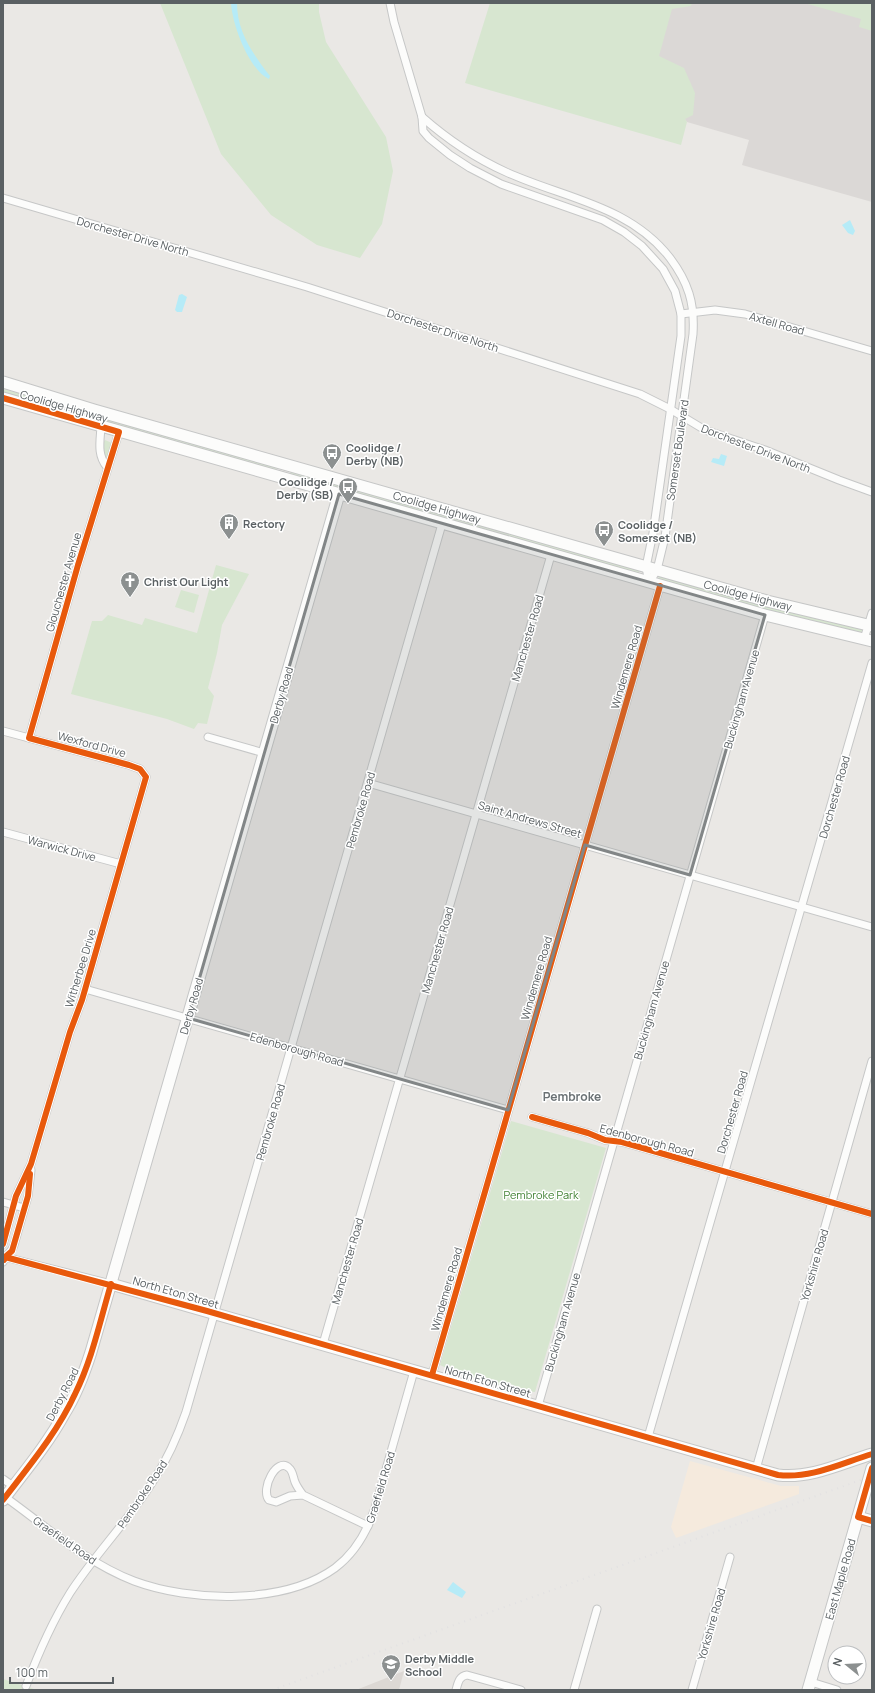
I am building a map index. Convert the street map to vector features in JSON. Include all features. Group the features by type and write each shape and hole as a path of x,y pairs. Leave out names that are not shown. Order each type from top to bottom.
{"main road":[{"name":"Coolidge Highway","path":"3,382 284,464 793,608 870,626"},
{"path":"33,407 36,396 44,395"},
{"name":"Coolidge Highway","path":"3,398 660,586 765,615 868,640"},
{"path":"276,477 282,474 284,464"},
{"name":"Derby Road","path":"4,1498 52,1434 75,1395 91,1352 339,494"},
{"name":"North Eton Street","path":"111,1284 778,1475 799,1476 872,1454"},
{"name":"East Maple Road","path":"809,1686 872,1468"},
{"path":"858,1517 872,1521"}],"street":[{"name":"Somerset Boulevard","path":"390,3 394,22 422,117 424,131 429,138 450,155 470,168 501,184 603,220 624,232 642,246 663,269 675,291 681,314 681,336 653,533 649,582"},
{"name":"Somerset Boulevard","path":"422,117 455,143 506,172 588,201 613,212 657,242 686,281 691,296 693,334 665,537 651,568 649,582"},
{"name":"Dorchester Drive North","path":"3,198 408,318 640,394 710,432 765,450 872,492"},
{"name":"Axtell Road","path":"681,314 715,310 745,314 872,351"},
{"path":"101,427 101,460 107,467"},
{"name":"Glouchester Avenue","path":"29,738 107,467 111,460 119,432"},
{"name":"Pembroke Road","path":"26,1686 45,1640 57,1616 75,1586 144,1495 162,1467 173,1445 186,1412 442,524"},
{"name":"Manchester Road","path":"323,1344 551,555"},
{"name":"Windemere Road","path":"432,1375 660,586"},
{"path":"868,640 872,613"},
{"name":"Buckingham Avenue","path":"538,1406 765,615"},
{"name":"Dorchester Road","path":"648,1437 726,1172 872,663"},
{"name":"Wexford Drive","path":"3,731 130,765 140,769 146,777"},
{"path":"208,737 264,753"},
{"name":"Witherbee Drive","path":"3,1244 14,1205 32,1164 70,1032 85,989 146,777"},
{"name":"Saint Andrews Street","path":"368,783 872,927"},
{"name":"Warwick Drive","path":"3,832 121,864"},
{"name":"Edenborough Road","path":"85,989 508,1110"},
{"name":"Yorkshire Road","path":"756,1469 872,1061"},
{"name":"Edenborough Road","path":"532,1117 588,1133 605,1140 614,1141 726,1172 872,1214"},
{"name":"Witherbee Drive","path":"4,1256 12,1251 28,1196 32,1164"},
{"path":"3,1202 24,1208"},
{"name":"North Eton Street","path":"4,1256 111,1284"},
{"name":"Graefield Road","path":"4,1498 71,1547 94,1561 134,1581 164,1589 205,1596 250,1595 298,1585 322,1576 340,1564 351,1553 368,1526 414,1371"},
{"path":"303,1495 290,1496 276,1502 269,1500 266,1497 266,1488 275,1469 282,1465 290,1468 295,1484 303,1495 368,1526"},
{"path":"3,1479 13,1486"},
{"name":"Yorkshire Road","path":"692,1690 730,1557"},
{"path":"574,1690 597,1609"},
{"path":"456,1690 460,1679 465,1675 521,1690"},
{"path":"809,1686 837,1690"}],"highlighted area":[{"path":"339,494 765,615 690,875 585,845 508,1110 188,1018"}],"shaded area":[{"path":"623,3 872,3 872,202 742,165 749,140 687,122 616,26"},
{"path":"690,1461 781,1486 799,1486 799,1494 676,1538 671,1527"},
{"name":"Derby Middle School","path":"404,1671 399,1690 356,1690"}],"green space":[{"path":"160,3 319,3 319,12 326,42 386,137 393,171 382,224 360,258 317,245 271,215 221,154"},
{"path":"490,3 692,3 691,6 672,9 659,56 684,68 695,93 693,115 685,119 687,122 681,145 465,83"},
{"path":"804,3 872,3 872,31 859,27 861,19"},
{"path":"3,389 29,396 26,401 3,395"},
{"path":"39,403 86,416 113,420 278,468 275,469 230,457 207,453"},
{"path":"105,440 112,443 106,460 103,443"},
{"path":"291,471 639,570 639,574 289,477"},
{"path":"216,565 249,574 222,625 208,688 214,696 207,724 198,723 194,729 167,719 71,694 92,621 102,621 108,615 142,625 145,618 197,633"},
{"path":"659,575 862,629 862,631 861,633 793,619 658,580"},
{"path":"181,590 199,595 194,613 175,607"},
{"name":"Pembroke Park","path":"511,1121 606,1148 535,1392 518,1391 455,1372 440,1365"},
{"path":"3,1679 37,1690 3,1690"}],"water":[{"path":"231,3 237,3 243,33 252,51 270,76 269,79 262,74 248,57 238,34"},
{"path":"850,220 855,231 853,235 848,233 842,225"},
{"path":"182,294 187,297 182,312 177,312 175,310 179,295"},
{"path":"721,454 727,456 724,466 711,462 713,458 719,459"},
{"path":"453,1582 466,1592 462,1598 447,1590"}],"railway":[{"path":"272,1690 872,1476"}],"cycle path":[{"path":"3,398 119,432 78,565 29,738 129,765 140,769 146,777 82,1000 70,1032 31,1164 16,1196 3,1244"},
{"path":"432,1375 660,586"},
{"path":"532,1117 588,1133 605,1140 622,1142 872,1214"},
{"path":"4,1260 5,1257 12,1251 28,1196 30,1174"},
{"path":"5,1257 207,1311 778,1475 802,1475 838,1466 872,1454"},
{"path":"3,1500 51,1436 68,1408 81,1381 91,1354 111,1284"},
{"path":"872,1468 858,1517 872,1521"}],"place":[{"name":"Coolidge / Derby (NB)","path":"332,470"},
{"name":"Coolidge / Derby (SB)","path":"348,504"},
{"name":"Rectory","path":"229,540"},
{"name":"Coolidge / Somerset (NB)","path":"604,547"},
{"name":"Christ Our Light","path":"130,598"},
{"name":"Derby Middle School","path":"391,1681"}],"district":[{"name":"Pembroke","path":"572,1096"}]}
